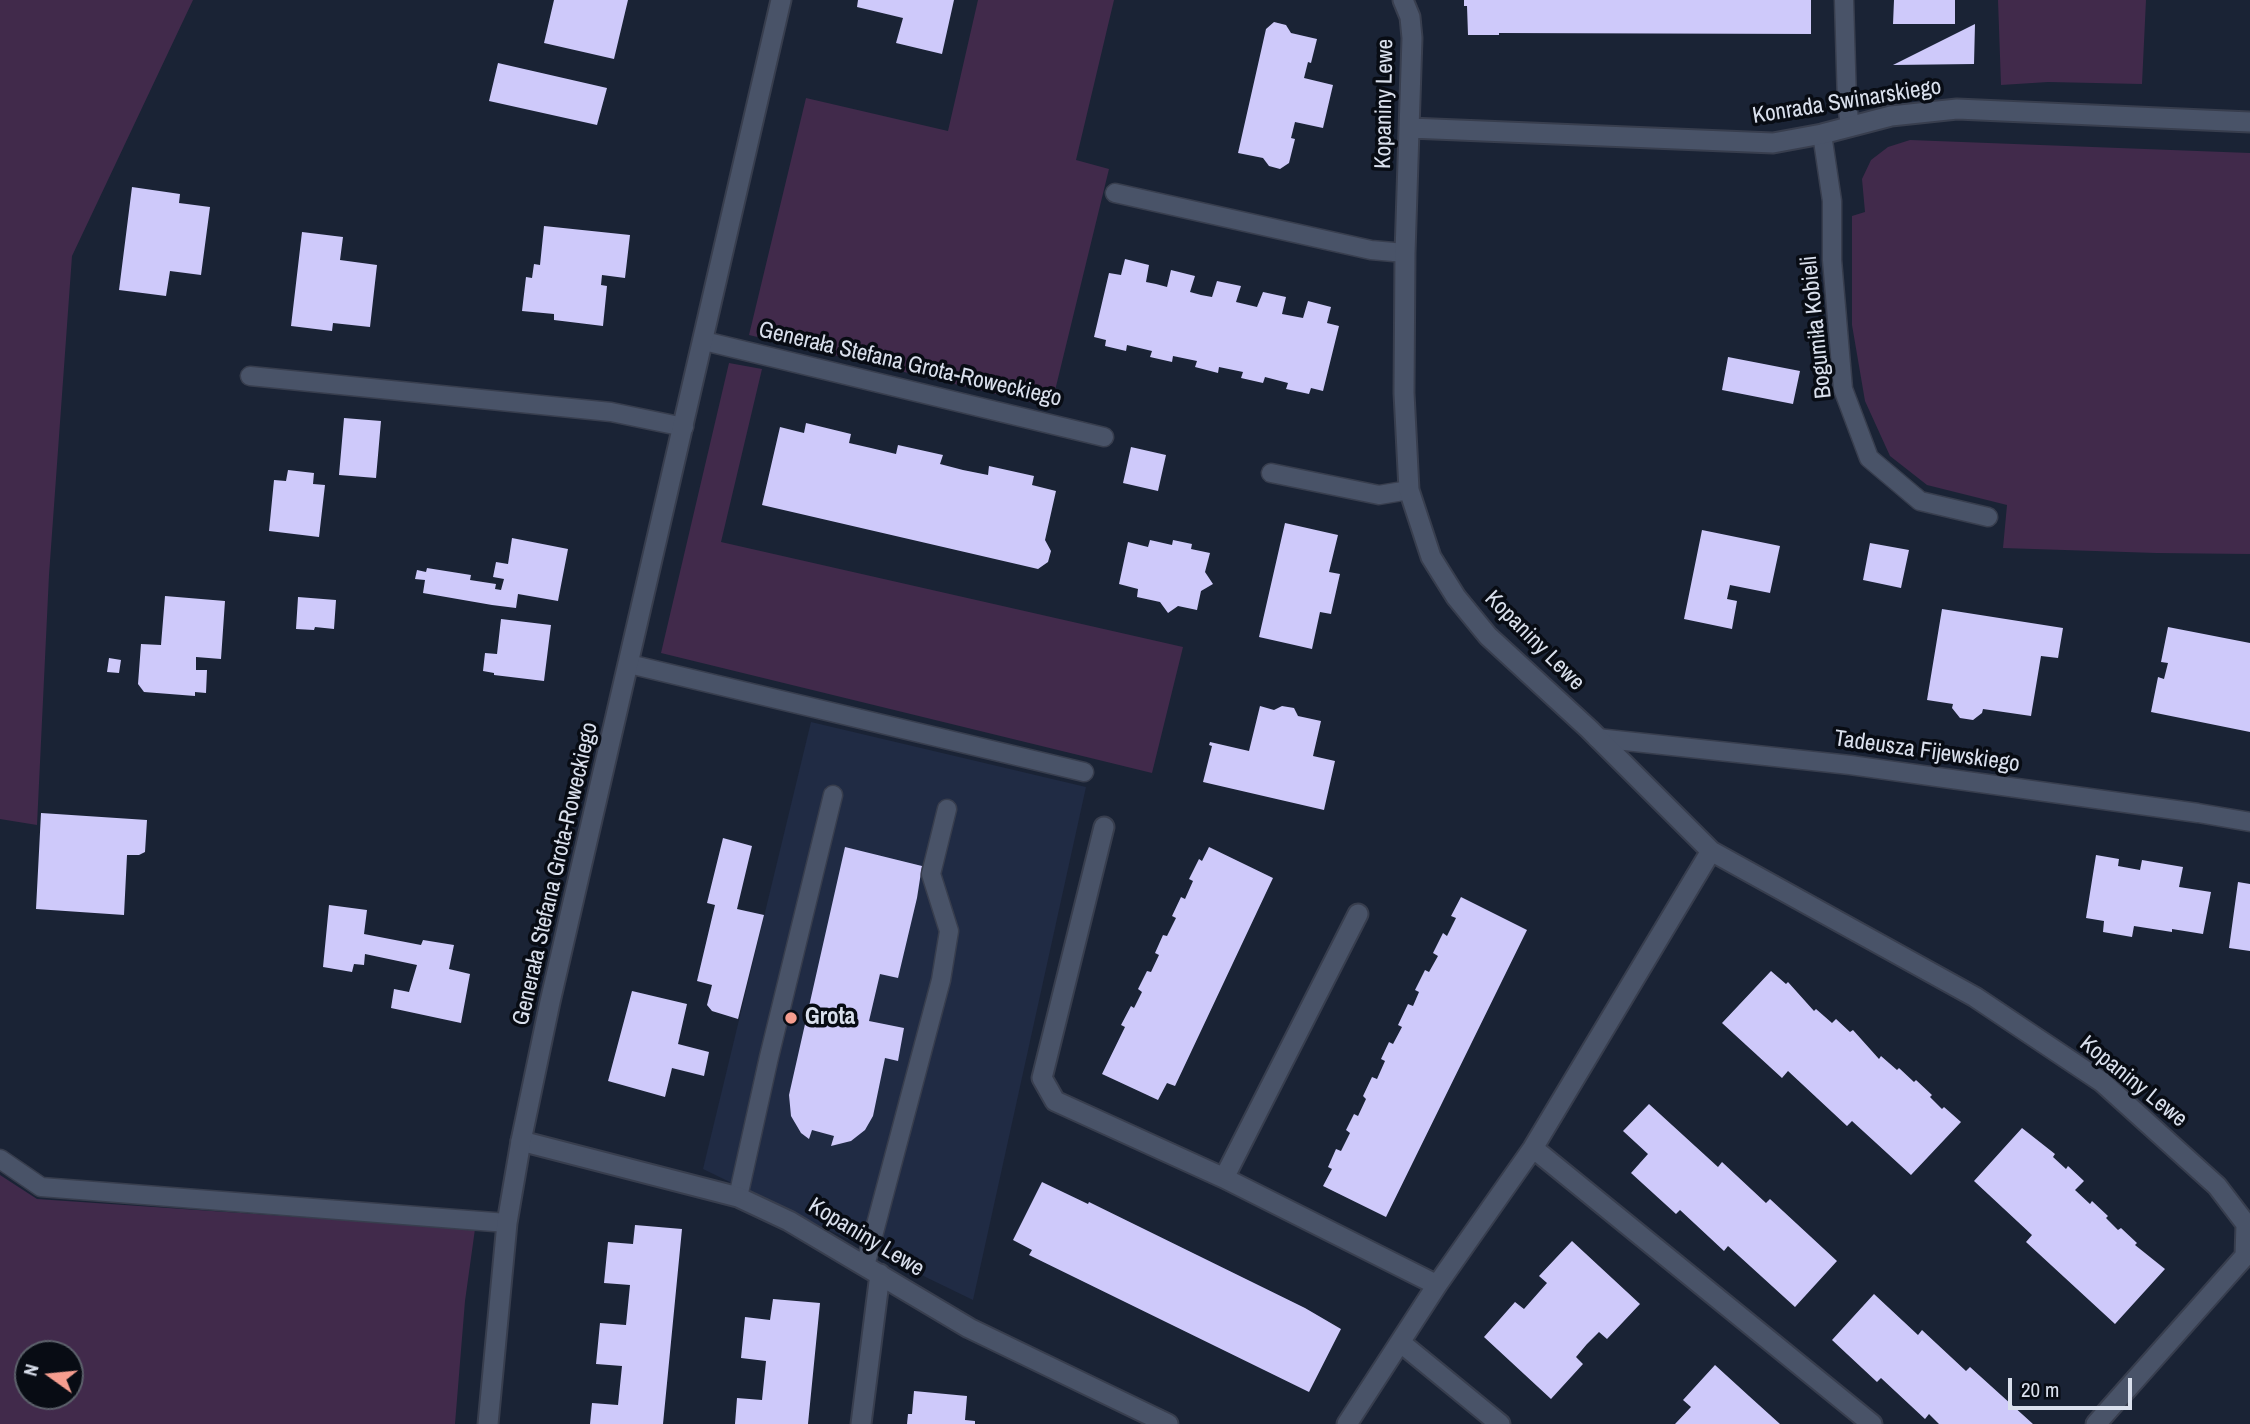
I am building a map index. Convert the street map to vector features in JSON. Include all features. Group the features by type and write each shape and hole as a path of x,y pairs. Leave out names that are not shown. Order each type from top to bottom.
{"street":[{"name":"Generała Stefana Grota-Roweckiego","path":"488,1424 507,1223 521,1140 550,1002 782,0"},
{"name":"Kopaniny Lewe","path":"1402,0 1410,18 1412,37 1405,253 1404,393 1409,490 1431,557 1456,597 1488,636 1598,737 1711,852 1975,997 2102,1082 2217,1186 2246,1224 2248,1259 2096,1424"},
{"name":"Konrada Swinarskiego","path":"1409,128 1773,143 1822,134 1891,116 1957,109 2250,122"},
{"path":"1104,827 1042,1078 1055,1101 1224,1178 1437,1285"},
{"path":"1347,1424 1437,1285 1533,1148 1711,852"},
{"path":"1224,1178 1358,914"},
{"name":"Kopaniny Lewe","path":"521,1140 738,1197 789,1221 969,1328 1168,1424"},
{"path":"1533,1148 1872,1424"},
{"path":"860,1424 872,1270"},
{"path":"1400,1342 1500,1424"}],"lane":[{"path":"1844,0 1850,127"},
{"name":"Bogumiła Kobieli","path":"1822,134 1832,201 1832,260 1843,388 1869,458 1920,501 1988,517"},
{"path":"1115,193 1371,250 1405,253"},
{"name":"Generała Stefana Grota-Roweckiego","path":"704,341 1104,436"},
{"path":"250,376 611,412 684,427"},
{"path":"1271,473 1380,495 1409,490"},
{"path":"629,664 1084,772"},
{"name":"Tadeusza Fijewskiego","path":"1598,737 1850,765 2250,822"},
{"path":"738,1197 769,1057 833,796"},
{"path":"872,1270 941,981 949,931 931,873 947,809"},
{"path":"0,1159 41,1187 507,1223"}],"shaded area":[{"path":"0,0 193,0 72,256 49,575 37,825 0,819"},
{"path":"978,0 1114,0 1076,160 1109,169 1051,407 749,335 806,98 948,131"},
{"path":"1998,0 2146,0 2142,84 2048,82 2001,85"},
{"path":"1910,140 2250,153 2250,554 2003,548 2007,505 1927,485 1890,456 1865,401 1852,325 1852,216 1865,212 1862,179 1871,160 1888,147"},
{"path":"729,363 762,369 721,542 1183,647 1152,773 661,653"},
{"path":"811,722 1086,787 973,1300 703,1169"},
{"path":"0,1175 37,1199 475,1229 465,1301 455,1424 0,1424"}],"building":[{"path":"554,0 628,0 614,59 544,43"},
{"path":"858,0 954,0 942,54 896,43 903,18 857,7"},
{"path":"1464,0 1811,0 1811,34 1468,35 1467,6 1464,6"},
{"path":"1894,0 1955,0 1955,24 1893,24"},
{"path":"1274,22 1286,25 1291,33 1317,39 1304,78 1333,85 1323,128 1295,122 1291,138 1295,139 1289,163 1280,169 1269,166 1263,158 1238,153 1266,29"},
{"path":"1975,24 1974,64 1893,65"},
{"path":"498,63 607,88 597,125 489,101"},
{"path":"132,187 180,194 179,203 210,207 201,275 170,271 166,296 119,290"},
{"path":"544,226 630,235 625,278 602,275 601,285 607,286 603,326 554,320 554,314 522,311 526,277 532,278 534,264 540,265"},
{"path":"302,232 343,237 340,260 377,265 370,327 333,323 332,331 291,326"},
{"path":"1125,259 1149,265 1146,282 1167,287 1171,270 1195,276 1190,292 1201,295 1212,297 1217,281 1241,286 1236,302 1257,307 1263,292 1286,297 1282,314 1303,318 1308,301 1331,307 1327,323 1339,326 1323,391 1311,388 1309,394 1286,389 1288,383 1265,377 1263,383 1241,378 1243,372 1219,367 1218,373 1195,367 1197,361 1173,356 1172,362 1150,357 1152,351 1127,345 1126,351 1105,346 1106,340 1094,337 1109,273 1121,275"},
{"path":"1728,357 1800,371 1793,404 1722,390"},
{"path":"344,418 381,421 376,478 339,475"},
{"path":"806,423 851,434 849,443 896,454 898,445 943,455 940,464 963,470 988,475 989,466 1034,476 1032,485 1056,491 1045,540 1051,551 1048,562 1038,569 762,505 780,427 804,433"},
{"path":"1131,447 1166,455 1158,491 1123,483"},
{"path":"288,470 314,473 313,484 325,485 319,537 269,531 274,480 286,481"},
{"path":"1285,523 1338,535 1329,572 1340,574 1331,614 1320,612 1312,649 1259,637"},
{"path":"1702,530 1780,546 1770,593 1730,585 1727,599 1737,601 1732,629 1684,619"},
{"path":"512,538 568,549 558,601 518,594 516,608 492,605 423,593 425,580 415,579 417,570 426,572 427,568 471,575 470,580 496,584 495,589 501,590 504,579 493,577 496,562 508,564"},
{"path":"1150,540 1172,545 1173,540 1192,544 1191,549 1210,553 1205,572 1213,584 1201,591 1197,610 1178,606 1168,613 1160,602 1137,597 1138,589 1119,584 1128,542 1148,547"},
{"path":"1870,543 1909,550 1901,588 1863,580"},
{"path":"165,596 225,601 221,659 196,657 196,670 207,670 206,693 195,692 195,696 144,692 138,684 141,644 161,645"},
{"path":"298,597 336,600 334,629 296,629"},
{"path":"1942,609 2063,628 2058,658 2041,656 2031,716 1983,709 1973,720 1960,718 1952,708 1953,704 1927,700"},
{"path":"501,619 551,625 544,681 494,675 483,671 485,653 497,654"},
{"path":"2168,627 2250,643 2250,732 2151,712 2158,677 2164,679 2168,663 2161,662"},
{"path":"109,658 121,660 119,673 107,672"},
{"path":"1260,706 1274,710 1282,706 1294,708 1298,716 1321,721 1313,756 1335,761 1324,810 1203,782 1212,746 1209,745 1210,742 1249,751"},
{"path":"41,813 147,820 145,852 127,855 124,915 36,909"},
{"path":"723,838 752,846 737,909 764,915 738,1019 712,1011 707,1005 712,985 697,981 715,905 707,903"},
{"path":"845,847 922,866 898,978 880,974 869,1021 904,1028 898,1061 885,1058 873,1116 865,1130 851,1141 831,1146 834,1136 812,1130 809,1139 801,1133 791,1116 789,1095"},
{"path":"1209,847 1273,878 1175,1086 1167,1083 1158,1100 1102,1074 1125,1027 1121,1025 1142,992 1138,989 1147,971 1151,972 1159,955 1155,953 1163,935 1167,936 1176,918 1172,916 1181,897 1185,899 1193,881 1189,879 1199,859 1202,861"},
{"path":"2096,855 2119,859 2118,866 2140,870 2142,860 2183,867 2179,887 2211,892 2203,934 2134,926 2132,937 2103,932 2104,921 2086,918"},
{"path":"2238,882 2250,884 2250,951 2229,948"},
{"path":"1461,897 1527,930 1386,1217 1323,1186 1332,1169 1328,1167 1336,1149 1341,1151 1350,1133 1346,1130 1354,1114 1358,1116 1366,1099 1363,1096 1372,1077 1377,1079 1385,1061 1381,1059 1389,1042 1393,1044 1402,1027 1398,1025 1408,1004 1413,1006 1419,992 1415,990 1425,970 1429,972 1438,956 1433,953 1443,933 1447,936 1456,918 1451,916"},
{"path":"329,905 367,910 364,934 421,945 423,940 454,945 449,969 470,974 461,1023 391,1008 394,989 409,992 417,965 365,954 364,965 354,964 352,972 323,967"},
{"path":"1771,971 1786,984 1788,982 1814,1011 1816,1009 1832,1023 1836,1019 1850,1032 1853,1030 1879,1059 1881,1056 1914,1082 1916,1080 1942,1109 1944,1107 1961,1122 1911,1175 1852,1121 1847,1126 1788,1071 1782,1078 1722,1023"},
{"path":"632,991 687,1004 678,1044 709,1052 704,1076 672,1068 665,1097 608,1081"},
{"path":"1649,1104 1718,1167 1722,1162 1766,1203 1770,1199 1837,1261 1795,1307 1728,1246 1724,1251 1680,1210 1676,1214 1631,1173 1648,1154 1623,1131"},
{"path":"2022,1128 2055,1154 2053,1157 2066,1169 2068,1166 2084,1181 2075,1190 2090,1204 2092,1201 2118,1230 2121,1228 2137,1243 2135,1245 2165,1269 2115,1324 2026,1242 2032,1235 1974,1181"},
{"path":"1042,1182 1088,1204 1089,1202 1305,1308 1341,1329 1309,1392 1029,1255 1032,1250 1013,1240"},
{"path":"635,1225 682,1229 663,1424 590,1424 592,1403 618,1405 622,1366 596,1364 600,1323 626,1325 630,1285 604,1283 608,1242 633,1244"},
{"path":"1572,1241 1640,1304 1607,1339 1599,1332 1587,1344 1576,1357 1583,1364 1551,1399 1484,1337 1515,1302 1524,1309 1547,1283 1539,1276"},
{"path":"1874,1294 1918,1335 1922,1330 1966,1371 1970,1367 2033,1424 1939,1424 1929,1414 1925,1419 1881,1378 1877,1382 1832,1340"},
{"path":"773,1299 820,1303 808,1424 735,1424 737,1398 762,1400 766,1361 741,1358 745,1317 770,1320"},
{"path":"1715,1365 1780,1424 1675,1424 1691,1407 1683,1400"},
{"path":"914,1391 967,1396 965,1420 975,1421 975,1424 907,1424 908,1414 912,1414"}],"place":[{"name":"Grota","path":"791,1018"}]}
